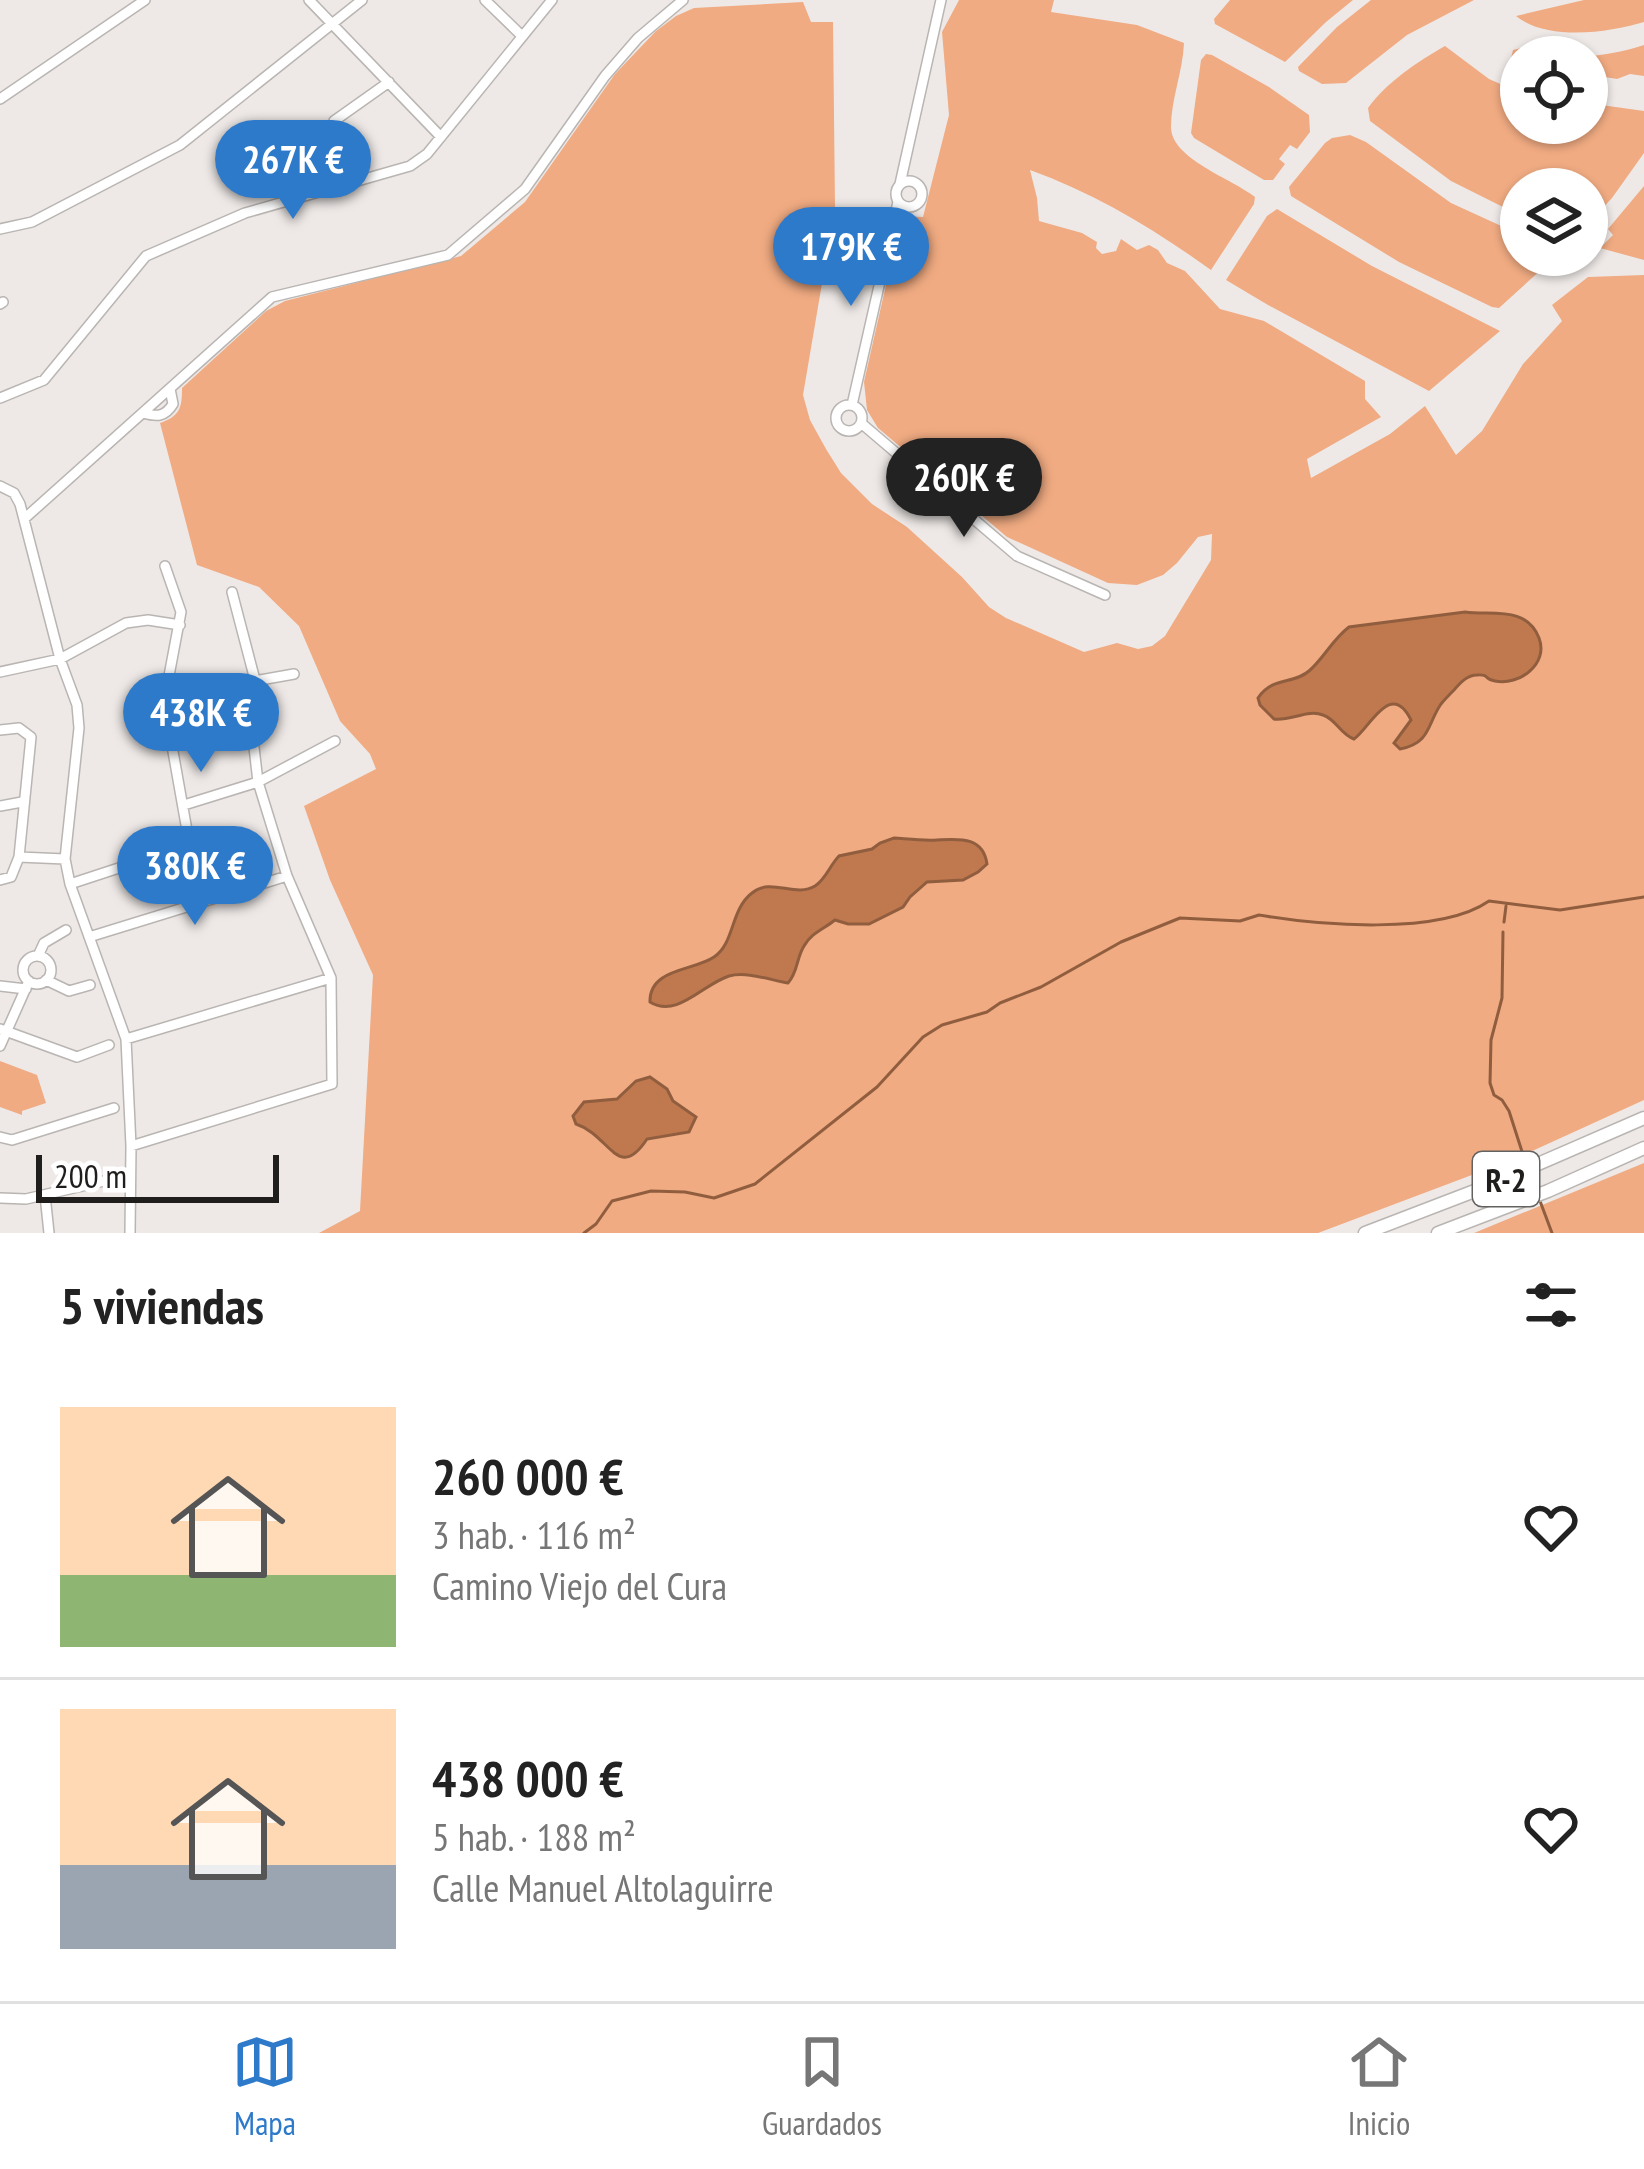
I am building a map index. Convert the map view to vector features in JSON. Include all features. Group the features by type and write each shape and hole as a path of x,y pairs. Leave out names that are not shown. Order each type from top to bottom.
{"highway":[{"name":"R-2","path":"1365,1233 1524,1172 1644,1118"},
{"name":"R-2","path":"1438,1233 1644,1148"}],"street":[{"path":"0,99 145,0"},
{"path":"309,0 440,136"},
{"path":"0,230 32,222 180,145 362,0"},
{"path":"485,0 522,36"},
{"path":"0,398 44,380 146,256 245,213 410,166 427,154 552,0"},
{"path":"23,519 272,297 448,255 525,189 605,76 638,38 683,0"},
{"path":"672,9 693,0"},
{"path":"852,405 902,205 896,192 940,0"},
{"path":"334,121 389,82"},
{"path":"902,205 914,206 922,191 906,158"},
{"path":"900,184 917,184"},
{"path":"852,405 861,412 861,424 1017,556 1105,595"},
{"path":"852,405 839,410 838,427 851,431 861,424"},
{"path":"0,487 14,494 23,519 77,705 79,728 65,859 126,1039 130,1233"},
{"path":"70,884 183,847 188,836 166,712 181,612 165,566"},
{"path":"131,1146 332,1084 331,978 286,876 258,782 251,730 255,680 232,592"},
{"path":"0,672 60,659 126,623 148,620 180,625"},
{"path":"166,697 294,674"},
{"path":"0,730 20,728 31,736 19,857 11,877 0,880"},
{"path":"184,805 258,782 335,741"},
{"path":"0,806 22,802"},
{"path":"19,857 65,859"},
{"path":"89,937 286,876"},
{"path":"38,956 44,943 66,930"},
{"path":"0,986 28,985 46,980 49,963 38,956 23,965 28,985"},
{"path":"126,1039 331,978"},
{"path":"46,980 69,991 90,985"},
{"path":"0,1046 3,1030 28,985"},
{"path":"3,1030 77,1057 109,1046"},
{"path":"0,1137 12,1140 114,1108"},
{"path":"0,1198 26,1199 118,1178"},
{"path":"45,1195 49,1233"}],"shaded area":[{"path":"959,0 1054,0 1051,12 1137,25 1184,43 1172,116 1174,138 1192,158 1255,197 1211,270 1124,214 1030,170 1039,221 1082,233 1097,242 1102,254 1116,251 1121,239 1137,250 1149,245 1167,263 1185,271 1220,309 1264,321 1365,381 1365,399 1381,417 1307,459 1311,478 1390,434 1425,406 1456,455 1482,431 1523,364 1562,321 1552,305 1588,277 1644,275 1644,1100 1517,1158 1318,1233 319,1233 360,1211 373,975 330,880 304,806 376,769 370,754 340,721 299,626 259,587 197,565 160,423 179,410 182,388 266,311 285,301 461,256 525,202 615,74 676,16 694,8 803,2 811,22 833,22 835,207 803,395 810,420 841,473 872,504 907,527 989,607 1084,652 1117,643 1138,649 1152,646 1165,636 1211,560 1212,534 1198,537 1163,575 1137,585 1108,583 1007,537 878,428 867,410 864,382 900,223 903,216 923,217 949,115 942,32"},
{"path":"1230,0 1353,0 1285,62 1215,24"},
{"path":"1371,0 1474,0 1407,35 1346,83 1322,84 1299,71 1337,27"},
{"path":"1584,0 1644,0 1644,22 1596,32 1561,32 1516,16"},
{"path":"1644,45 1644,76 1608,78 1608,53"},
{"path":"1445,46 1500,84 1500,144 1608,144 1608,106 1644,111 1644,153 1608,202 1608,168 1500,168 1500,206 1451,181 1370,121 1368,108 1413,66"},
{"path":"1206,54 1269,87 1309,115 1310,132 1297,149 1290,145 1279,159 1285,164 1273,180 1264,180 1191,133 1201,60"},
{"path":"1350,135 1366,142 1451,203 1500,225 1500,276 1534,276 1499,308 1492,307 1399,262 1291,196 1289,187 1332,138"},
{"path":"1644,186 1644,260 1608,250 1613,235 1608,229"},
{"path":"1277,209 1372,266 1500,331 1429,391 1268,305 1226,280 1267,216"},
{"path":"1465,612 1507,614 1526,621 1539,638 1540,656 1530,671 1513,680 1473,675 1464,680 1441,704 1423,737 1410,746 1400,749 1394,743 1411,720 1396,704 1381,710 1354,739 1323,715 1274,719 1260,705 1258,698 1264,691 1309,671 1349,627"},
{"path":"894,838 969,841 981,848 987,864 963,880 927,882 903,907 869,924 835,920 807,942 788,983 736,975 680,1003 660,1006 650,1002 652,991 665,977 721,951 752,893 767,887 799,890 815,886 839,856 872,849"},
{"path":"0,1061 37,1075 46,1103 22,1115 0,1107"},
{"path":"650,1077 696,1117 689,1132 647,1139 628,1157 613,1152 576,1124 573,1116 584,1102 617,1099 636,1081"},
{"path":"1644,1163 1644,1233 1474,1233"}],"waterway":[{"path":"584,1233 612,1201 651,1191 714,1198 755,1184 877,1087 923,1037 942,1025 987,1012 1121,942 1180,918 1240,921 1259,915 1377,925 1440,919 1489,901 1560,910 1644,897"},
{"path":"1504,922 1506,906"},
{"path":"1503,932 1502,998 1491,1040 1490,1083 1509,1111 1526,1164"},
{"path":"1530,1173 1537,1192"},
{"path":"1540,1201 1552,1233"}]}
